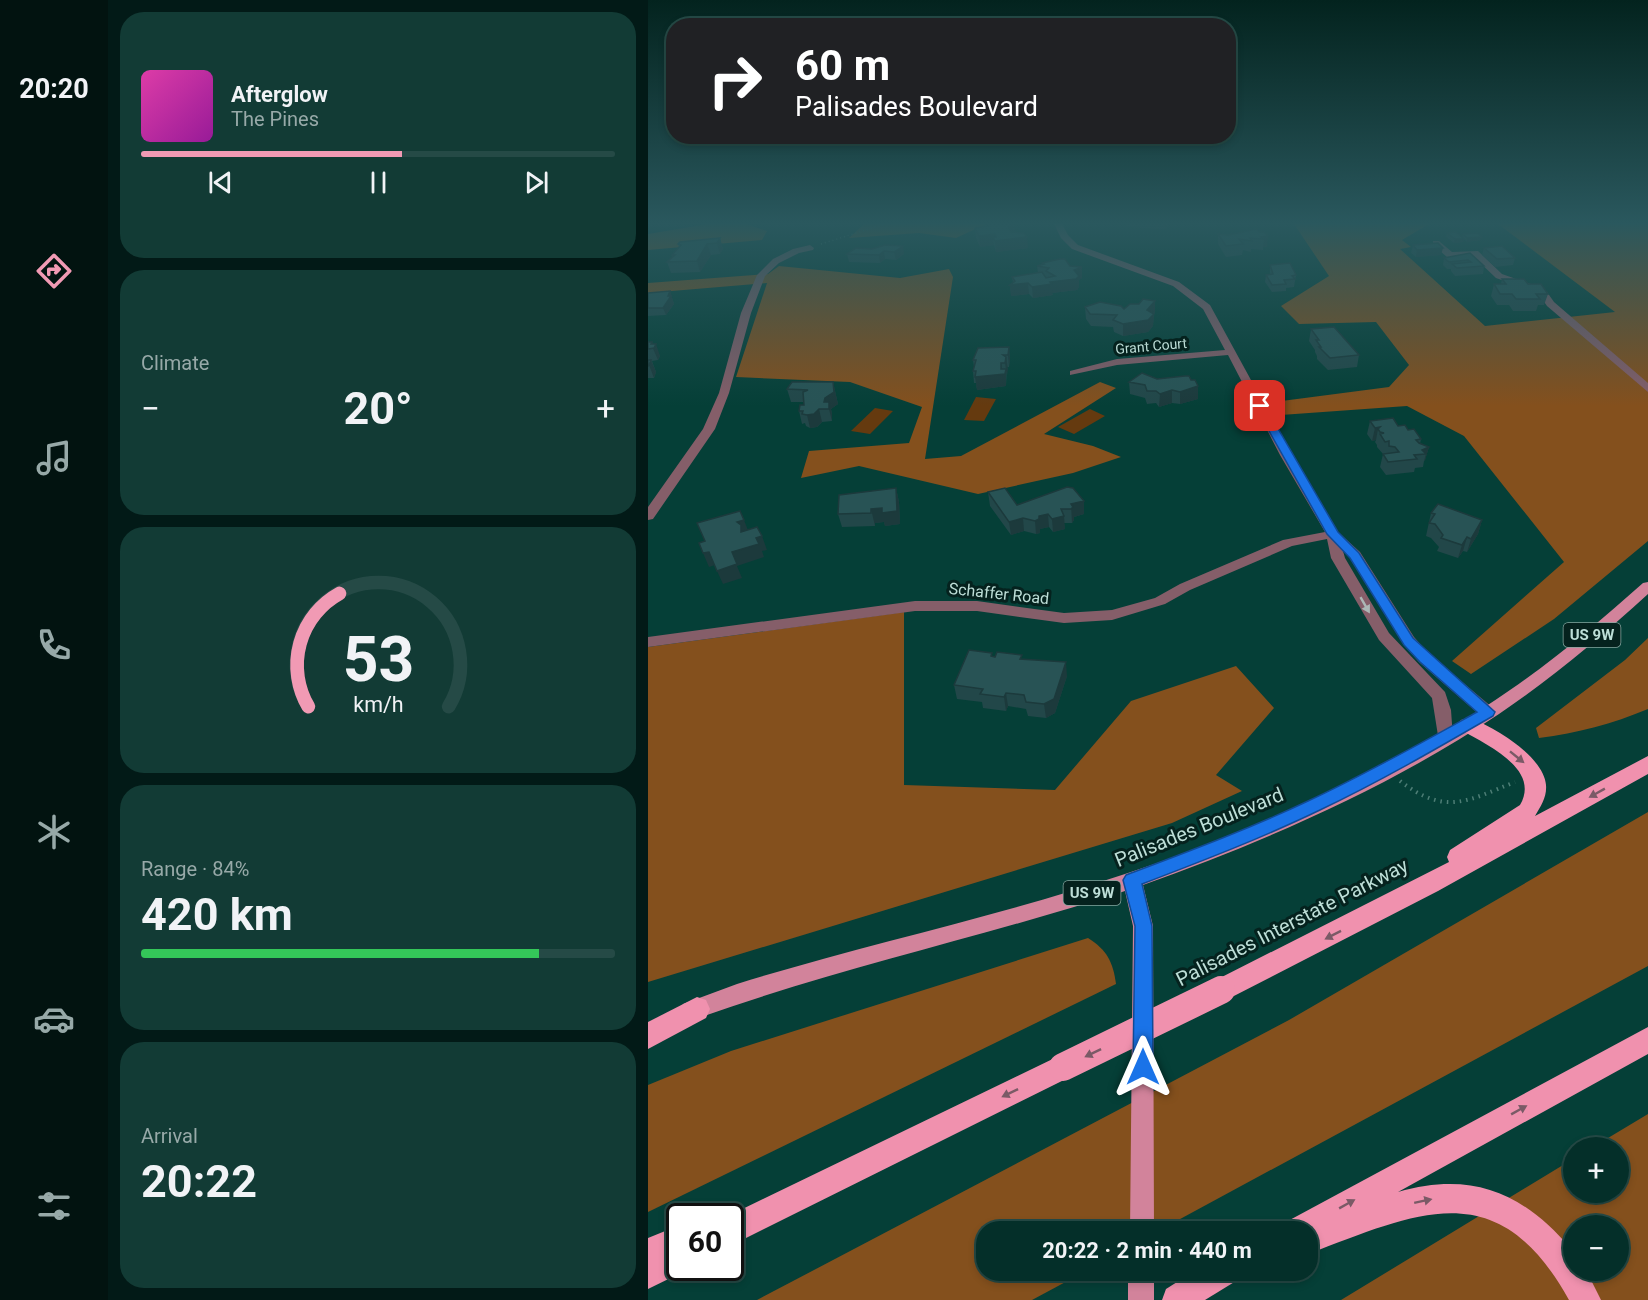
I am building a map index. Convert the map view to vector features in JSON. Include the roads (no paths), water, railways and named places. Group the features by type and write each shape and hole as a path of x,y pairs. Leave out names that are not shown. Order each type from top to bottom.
{"highway":[{"path":"1366,918 1520,817 1534,800 1536,788 1533,775 1512,753 1468,725"},
{"name":"Palisades Interstate Parkway","path":"744,1224 1366,918 1648,764"},
{"path":"648,1036 697,1009"},
{"path":"1316,1221 1648,1040"},
{"path":"744,1213 883,1155"},
{"path":"1318,1236 1422,1201 1450,1197 1479,1200 1506,1211 1536,1231 1563,1261 1586,1300"},
{"path":"648,1253 666,1246"},
{"path":"648,1274 666,1264"},
{"path":"1177,1300 1208,1281"}],"main road":[{"name":"Palisades Boulevard","path":"648,1027 789,978 1074,899 1132,880 1261,830 1388,769 1468,725 1562,659 1648,586"},
{"path":"1132,880 1143,926 1142,1221"},
{"path":"1141,1300 1142,1281"}],"street":[{"path":"648,516 709,429 724,393 746,313 757,285"},
{"path":"1176,285 1207,307 1286,455 1333,534 1355,555 1409,641 1424,658 1488,712"},
{"path":"1521,285 1544,294 1550,304 1648,389"},
{"name":"Grant Court","path":"1074,373 1110,363 1231,352"},
{"path":"1333,534 1338,558 1392,647 1439,696 1446,738"},
{"name":"Schaffer Road","path":"648,642 915,606 977,606 1065,618 1112,615 1160,601 1185,587 1288,543 1333,534"},
{"path":"1345,570 1362,567"}]}
